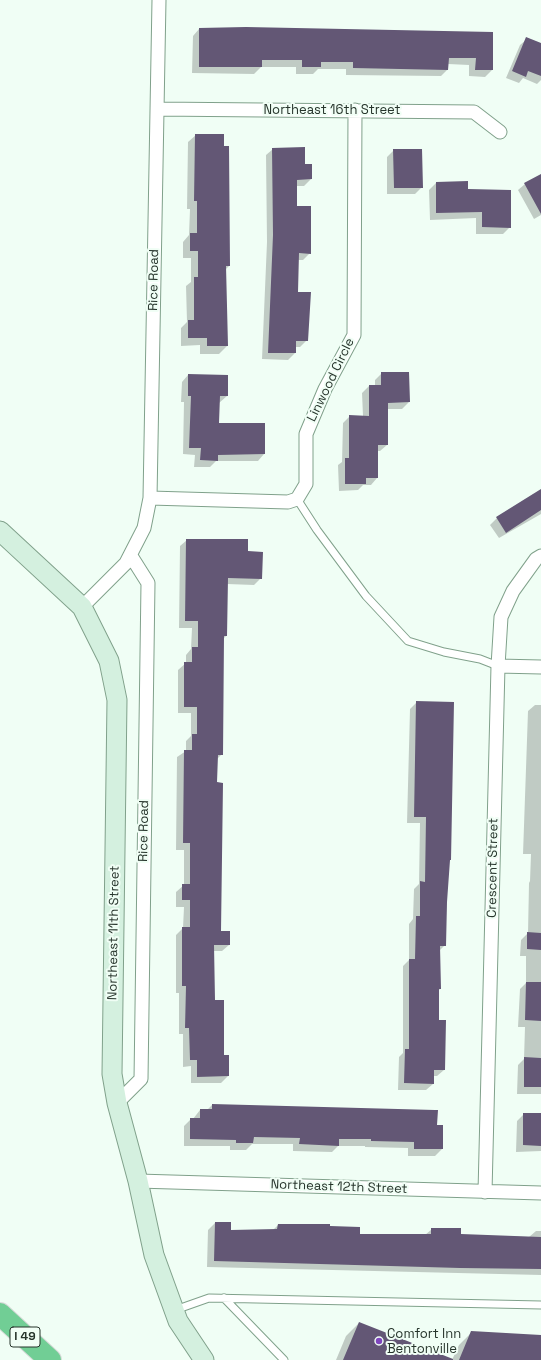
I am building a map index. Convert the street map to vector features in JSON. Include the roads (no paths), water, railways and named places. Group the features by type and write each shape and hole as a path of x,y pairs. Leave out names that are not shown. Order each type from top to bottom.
{"highway":[{"name":"I 49","path":"0,1314 50,1360"}],"street":[{"name":"Rice Road","path":"82,608 131,556 144,528 150,498 159,0"},
{"name":"Northeast 16th Street","path":"157,109 474,112 500,132"},
{"name":"Linwood Circle","path":"297,499 306,484 306,434 325,389 354,335 355,110"},
{"path":"150,498 288,502 297,499"},
{"name":"Northeast 11th Street","path":"0,531 82,608 109,661 117,700 112,1074 117,1103 138,1181 154,1255 178,1321 204,1360"},
{"name":"Rice Road","path":"117,1103 141,1079 148,583 131,556"},
{"name":"Crescent Street","path":"485,1192 498,666 501,617 513,591 536,559 541,556"},
{"path":"498,666 541,667"},
{"name":"Northeast 12th Street","path":"138,1181 541,1193"}],"lane":[{"path":"297,499 317,530 366,596 408,641 444,652 480,659 498,666"},
{"path":"173,1310 209,1298 541,1305"},
{"path":"224,1298 284,1360"}],"place":[{"name":"Comfort Inn Bentonville","path":"379,1341"}]}
